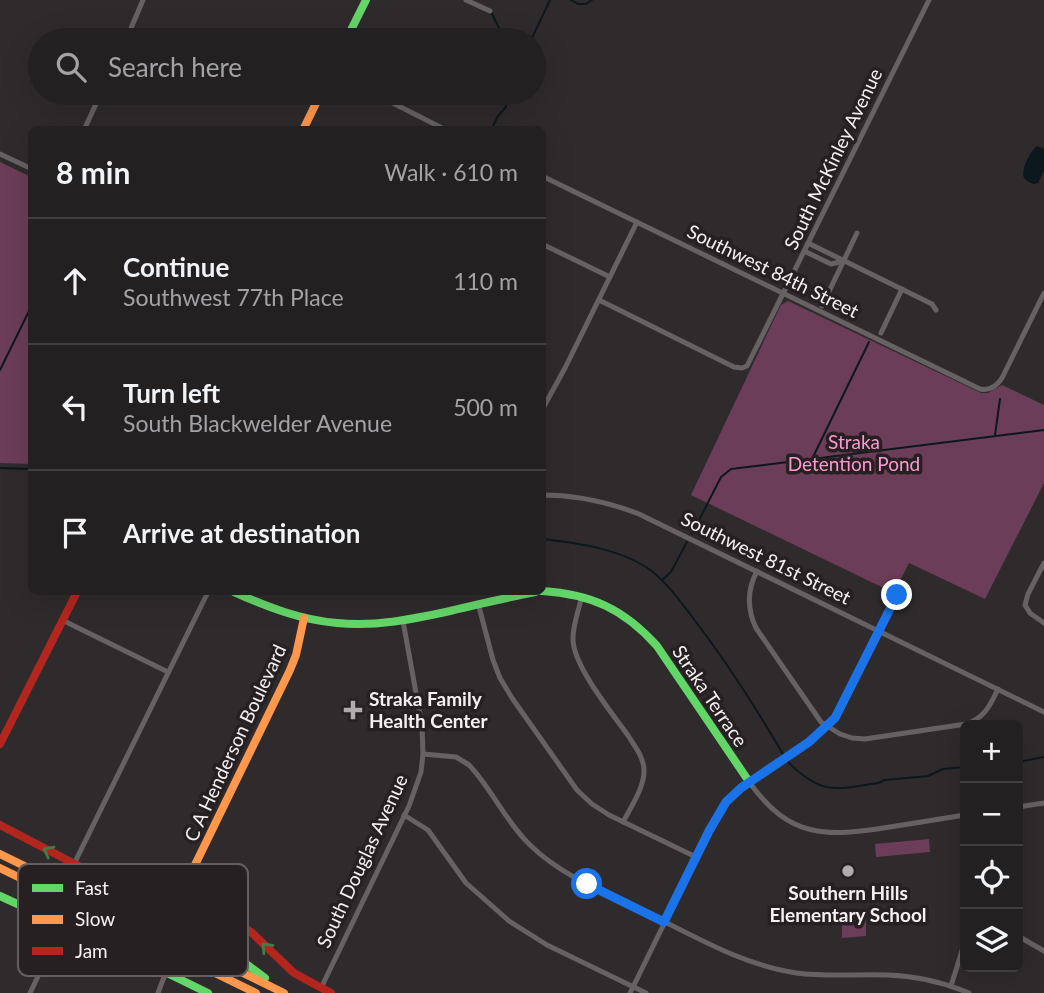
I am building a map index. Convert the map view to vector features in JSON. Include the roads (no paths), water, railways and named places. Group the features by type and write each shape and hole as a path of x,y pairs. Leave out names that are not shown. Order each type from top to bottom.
{"main road":[{"path":"352,28 366,0"},
{"path":"305,126 315,105"},
{"name":"Straka Terrace","path":"546,591 582,596 613,608 630,619 648,636 671,667 750,783"},
{"path":"0,744 75,595"},
{"path":"241,595 303,618 349,625 369,625 403,621 519,595"},
{"name":"C A Henderson Boulevard","path":"195,864 290,670 303,618"},
{"path":"0,825 74,864"},
{"path":"0,854 20,864"},
{"path":"0,868 18,877"},
{"path":"0,896 18,904"},
{"path":"248,930 286,967 331,993"},
{"path":"248,965 284,993"},
{"path":"248,975 284,993"},
{"path":"174,976 208,993"},
{"path":"222,976 256,993"}],"street":[{"path":"131,28 143,0"},
{"path":"466,0 490,11"},
{"name":"South McKinley Avenue","path":"599,300 734,367 744,368 750,361 929,0"},
{"path":"86,126 95,105"},
{"path":"397,105 438,126"},
{"path":"0,154 28,167"},
{"name":"Southwest 84th Street","path":"546,179 984,390 991,388 1002,378 1044,293"},
{"path":"546,402 637,222"},
{"path":"822,306 857,233"},
{"path":"808,243 932,304 936,310"},
{"path":"546,246 610,277"},
{"path":"804,251 831,264 844,261"},
{"path":"881,332 902,289"},
{"name":"Southwest 81st Street","path":"546,495 579,497 628,510 1044,712"},
{"path":"1044,563 1027,598 1026,608 1044,622"},
{"path":"757,571 749,596 753,621 812,711 840,734 858,739 977,720 985,713 998,689"},
{"path":"74,864 206,595"},
{"path":"631,990 721,808 736,792 809,742 835,718 897,595"},
{"path":"582,596 573,633 575,653 582,669 638,750 643,765 642,784 623,822"},
{"path":"478,603 500,678 577,790 601,810 696,857"},
{"path":"62,620 168,672"},
{"name":"South Douglas Avenue","path":"321,988 418,782 423,754 421,722 403,621"},
{"path":"423,754 452,756 466,762 529,844 545,859 574,878 731,954 770,968 823,976 902,976 930,980 969,993"},
{"name":"Straka Terrace","path":"750,783 768,804 785,818 806,828 826,833 858,832 960,816"},
{"path":"1023,806 1044,804"},
{"path":"404,815 428,830 466,883 509,921 547,945 631,990 646,993"},
{"path":"1023,939 1044,951"},
{"path":"951,986 960,957"},
{"path":"30,993 38,976"},
{"path":"158,993 164,976"}],"waterway":[{"path":"537,28 550,0"},
{"path":"571,0 578,4 586,4 592,0"},
{"path":"491,12 499,28"},
{"path":"493,126 505,105"},
{"path":"0,370 28,313"},
{"path":"813,457 869,342"},
{"path":"995,435 1000,399"},
{"path":"692,534 721,477 731,469 1044,430"},
{"path":"0,468 28,469"},
{"path":"546,540 622,555 659,577 715,648 783,754"},
{"path":"662,580 671,572 687,542"},
{"path":"1023,761 1044,757"},
{"path":"788,762 810,780 829,788 928,776 943,769 960,767"}],"place":[{"name":"Straka Family Health Center","path":"353,710"},
{"name":"Southern Hills Elementary School","path":"848,871"}],"park label":[{"name":"Straka Detention Pond","path":"854,453"}]}
